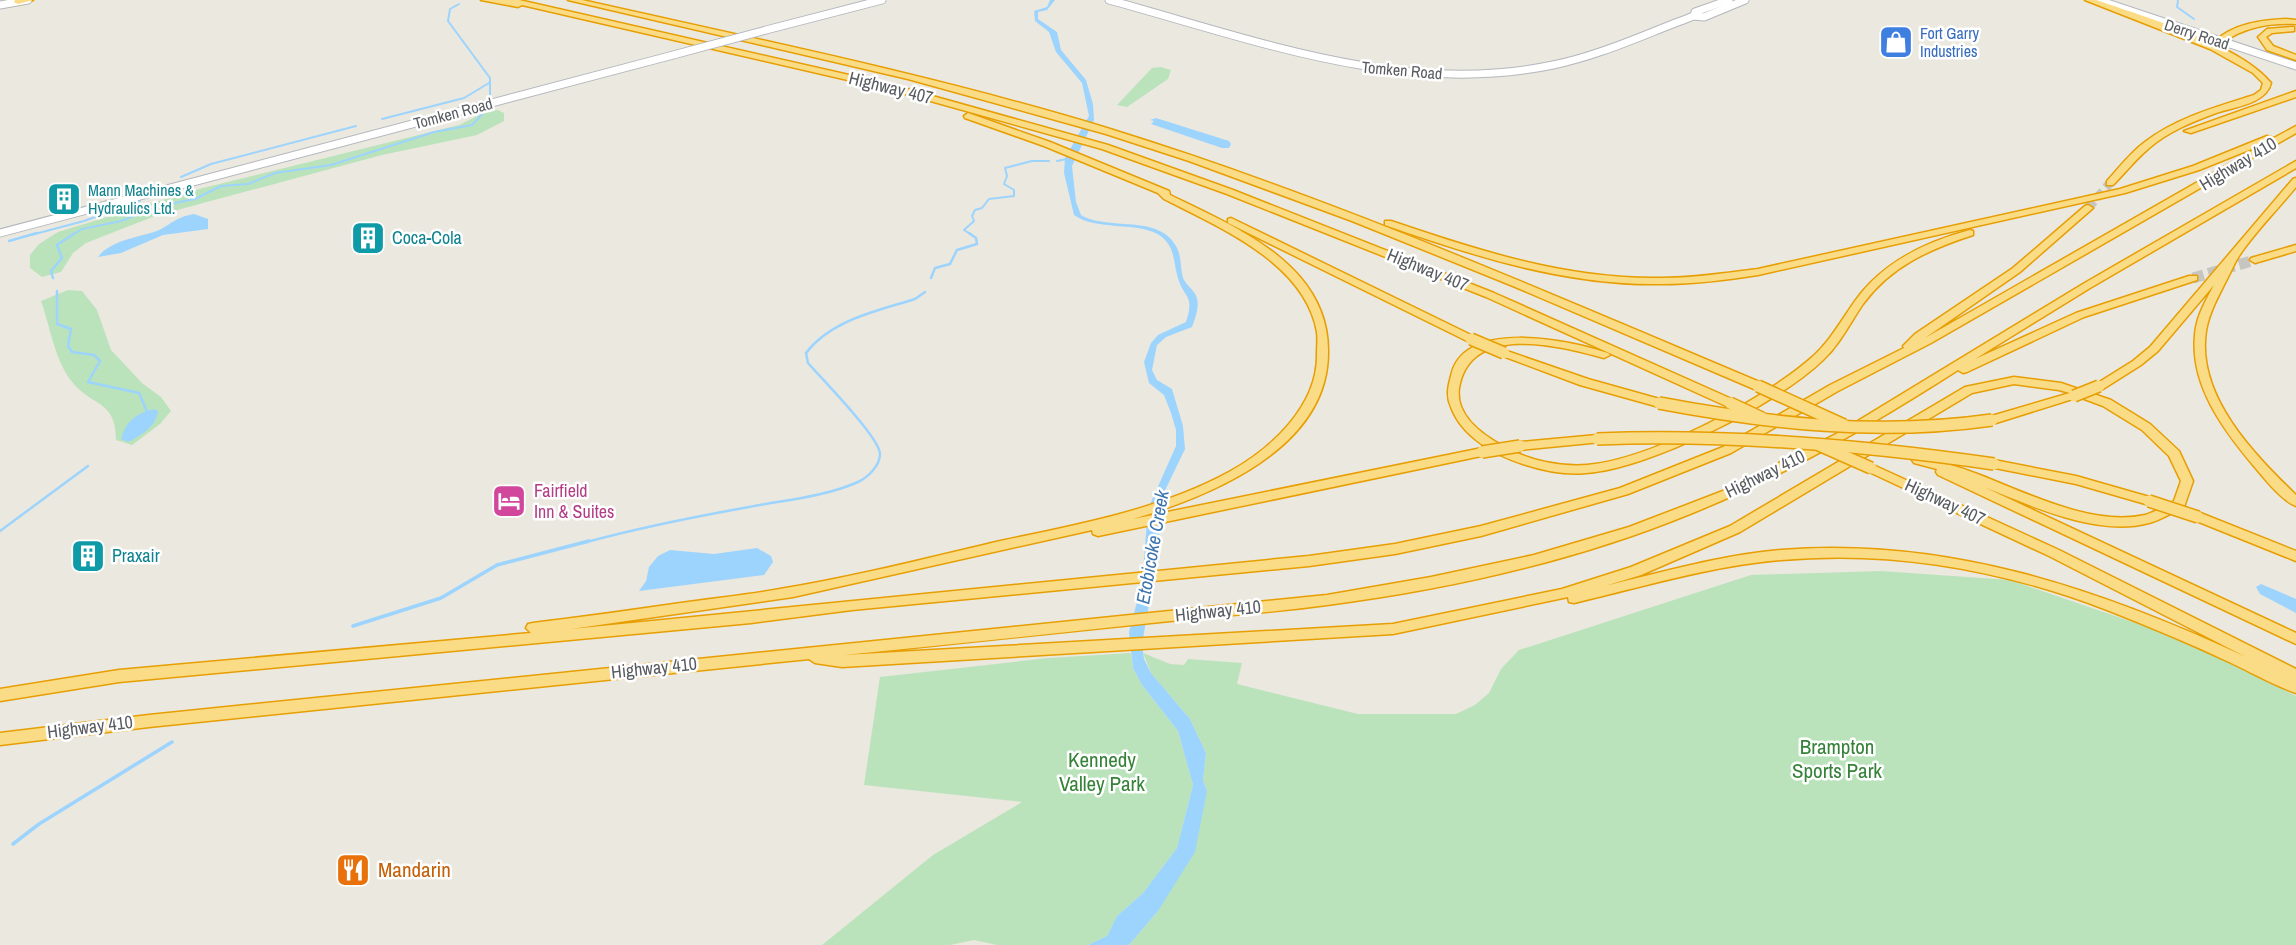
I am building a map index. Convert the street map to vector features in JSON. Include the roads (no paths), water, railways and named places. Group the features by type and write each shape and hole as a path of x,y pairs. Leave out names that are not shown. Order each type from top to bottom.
{"highway":[{"path":"18,2 29,0"},
{"path":"485,0 570,14"},
{"name":"Highway 407","path":"509,0 892,88 1054,132 1230,192 1490,295 1730,403 2054,553 2296,676"},
{"name":"Highway 407","path":"572,0 856,64 1062,118 1298,196 1550,297 1758,386 2296,639"},
{"path":"586,0 602,7"},
{"path":"2089,0 2234,58 2257,71 2267,83 2265,91 2257,97 2208,113 2167,132 2146,146 2110,183"},
{"path":"2221,39 2259,23 2296,22"},
{"path":"2296,30 2274,30 2262,37 2270,48 2296,62"},
{"path":"892,88 902,95 1047,144 1160,190 1260,234 1504,353 1584,382 1659,403 1743,419 1820,427 1907,429 1993,420 2099,386 2154,349 2296,181"},
{"path":"2124,168 2186,132 2296,94"},
{"path":"1298,196 1314,197 1496,260 1567,275 1633,282 1689,281 1748,274 2030,212 2161,180 2296,128"},
{"name":"Highway 410","path":"0,695 119,676 751,618 1395,549 1556,512 1674,472 1727,450 1961,322 2296,128"},
{"name":"Highway 410","path":"0,741 23,735 1327,600 1422,586 1513,566 1596,542 1733,492 1788,465 1946,373 2062,300 2296,164"},
{"path":"1125,520 1185,497 1249,465 1274,447 1294,426 1311,401 1320,379 1324,358 1323,335 1308,296 1282,264 1235,231 1167,197 1160,190"},
{"path":"1901,353 1922,333 2005,279 2050,244 2088,208"},
{"path":"1680,381 1655,375 1589,349 1528,339 1493,345 1476,353 1460,368 1453,392 1458,410 1470,427 1488,443 1514,457 1559,469 1590,469 1618,464 1708,427 1800,374 1831,344 1875,282 1898,263 1923,249 2030,212"},
{"path":"2255,260 2296,248"},
{"path":"2234,255 2201,327 2199,343 2202,367 2210,391 2232,430 2259,464 2296,502"},
{"path":"1946,373 1972,366 2080,315 2193,278"},
{"path":"1443,621 1562,594 1636,571 1687,551 1784,501 1969,390 2000,381 2057,385 2088,394 2122,409 2151,428 2170,446 2184,470 2187,483 2182,499 2174,508 2146,519 2115,521 2060,510 1951,467 1918,460"},
{"path":"448,644 480,633 792,593 1125,520 1182,513 1482,452 1597,439 1687,436 1800,439 1994,464 2076,480 2149,501 2198,517 2296,556"},
{"path":"794,654 842,661 1111,644 1348,633 1466,620 1743,560 1805,552 1879,552 1983,566 2066,588 2182,633 2296,687"}],"main road":[{"name":"Tomken Road","path":"0,231 882,0"},
{"name":"Tomken Road","path":"1109,0 1342,64 1420,74 1476,75 1550,66 1745,0"},
{"path":"1701,0 1703,9"},
{"name":"Tomken Road","path":"1694,16 1695,12 1729,0"},
{"name":"Derry Road","path":"2098,0 2296,62"},
{"path":"2113,0 2221,39"},
{"path":"2,2 18,2"}],"water":[{"name":"Etobicoke Creek","path":"1050,0 1055,0 1047,10 1038,12 1038,19 1057,32 1061,50 1086,80 1093,104 1094,120 1072,166 1076,202 1081,215 1092,220 1145,226 1168,236 1178,250 1183,278 1196,295 1198,304 1192,327 1166,337 1157,345 1152,370 1157,380 1172,389 1183,426 1185,449 1157,507 1160,542 1142,644 1144,659 1151,673 1190,719 1206,753 1203,780 1207,791 1195,852 1158,911 1129,945 1088,945 1107,936 1117,916 1143,893 1177,848 1193,785 1178,731 1142,685 1133,668 1129,632 1142,583 1148,509 1176,446 1176,430 1171,413 1164,395 1149,383 1144,362 1151,343 1158,335 1186,322 1189,301 1180,285 1171,249 1158,234 1136,228 1097,224 1074,215 1064,173 1065,158 1089,116 1082,83 1056,52 1049,32 1035,21 1034,11 1047,7"},
{"path":"1156,118 1229,141 1231,144 1229,148 1222,148 1151,124 1154,121 1150,120"},
{"path":"194,214 208,219 208,229 163,235 121,253 98,257 109,247 154,232 181,217"},
{"path":"154,409 158,411 157,416 148,430 128,442 121,439 132,419"},
{"path":"757,548 771,556 773,562 764,575 639,591 646,581 649,567 658,556 670,550 714,554"},
{"path":"2261,584 2296,599 2296,613 2260,594 2256,587"}],"waterway":[{"path":"2178,0 2177,7 2194,19"},
{"path":"459,4 450,9 448,21 490,78 490,98"},
{"path":"382,119 464,98 489,83"},
{"path":"72,235 82,229 121,221 159,206 195,199 221,186 248,184 275,173 331,165 434,132 472,125 486,110"},
{"path":"181,177 211,164 356,126"},
{"path":"1057,161 1067,159"},
{"path":"970,234 964,230 974,221 972,216 975,210 982,208 989,199 1014,196 1014,190 1004,184 1007,176 1005,168 1032,161 1049,161"},
{"path":"31,235 84,221 140,201"},
{"path":"9,241 37,233"},
{"path":"931,278 935,268 950,264 957,250 977,244 976,238 970,234"},
{"path":"53,278 51,271 62,258 57,245 72,235"},
{"path":"57,291 57,324 71,329 68,346 72,352 94,355 100,361 88,382 139,393 148,414"},
{"path":"583,543 686,519 818,495 865,478 878,463 880,454 877,446 861,422 808,363 806,353 828,332 841,325 915,299 925,292"},
{"path":"0,531 88,466"},
{"path":"353,626 441,598 497,565 589,541"},
{"path":"13,844 39,824 172,742"}],"tunnel":[{"path":"2088,208 2110,183"},
{"path":"2193,278 2255,260"}],"place":[{"name":"Fort Garry Industries","path":"1896,42"},
{"name":"Mann Machines & Hydraulics Ltd.","path":"64,199"},
{"name":"Coca-Cola","path":"368,238"},
{"name":"Fairfield Inn & Suites","path":"509,501"},
{"name":"Praxair","path":"88,556"},
{"name":"Mandarin","path":"353,870"}],"park label":[{"name":"Brampton Sports Park","path":"1837,759"},
{"name":"Kennedy Valley Park","path":"1102,772"}]}
